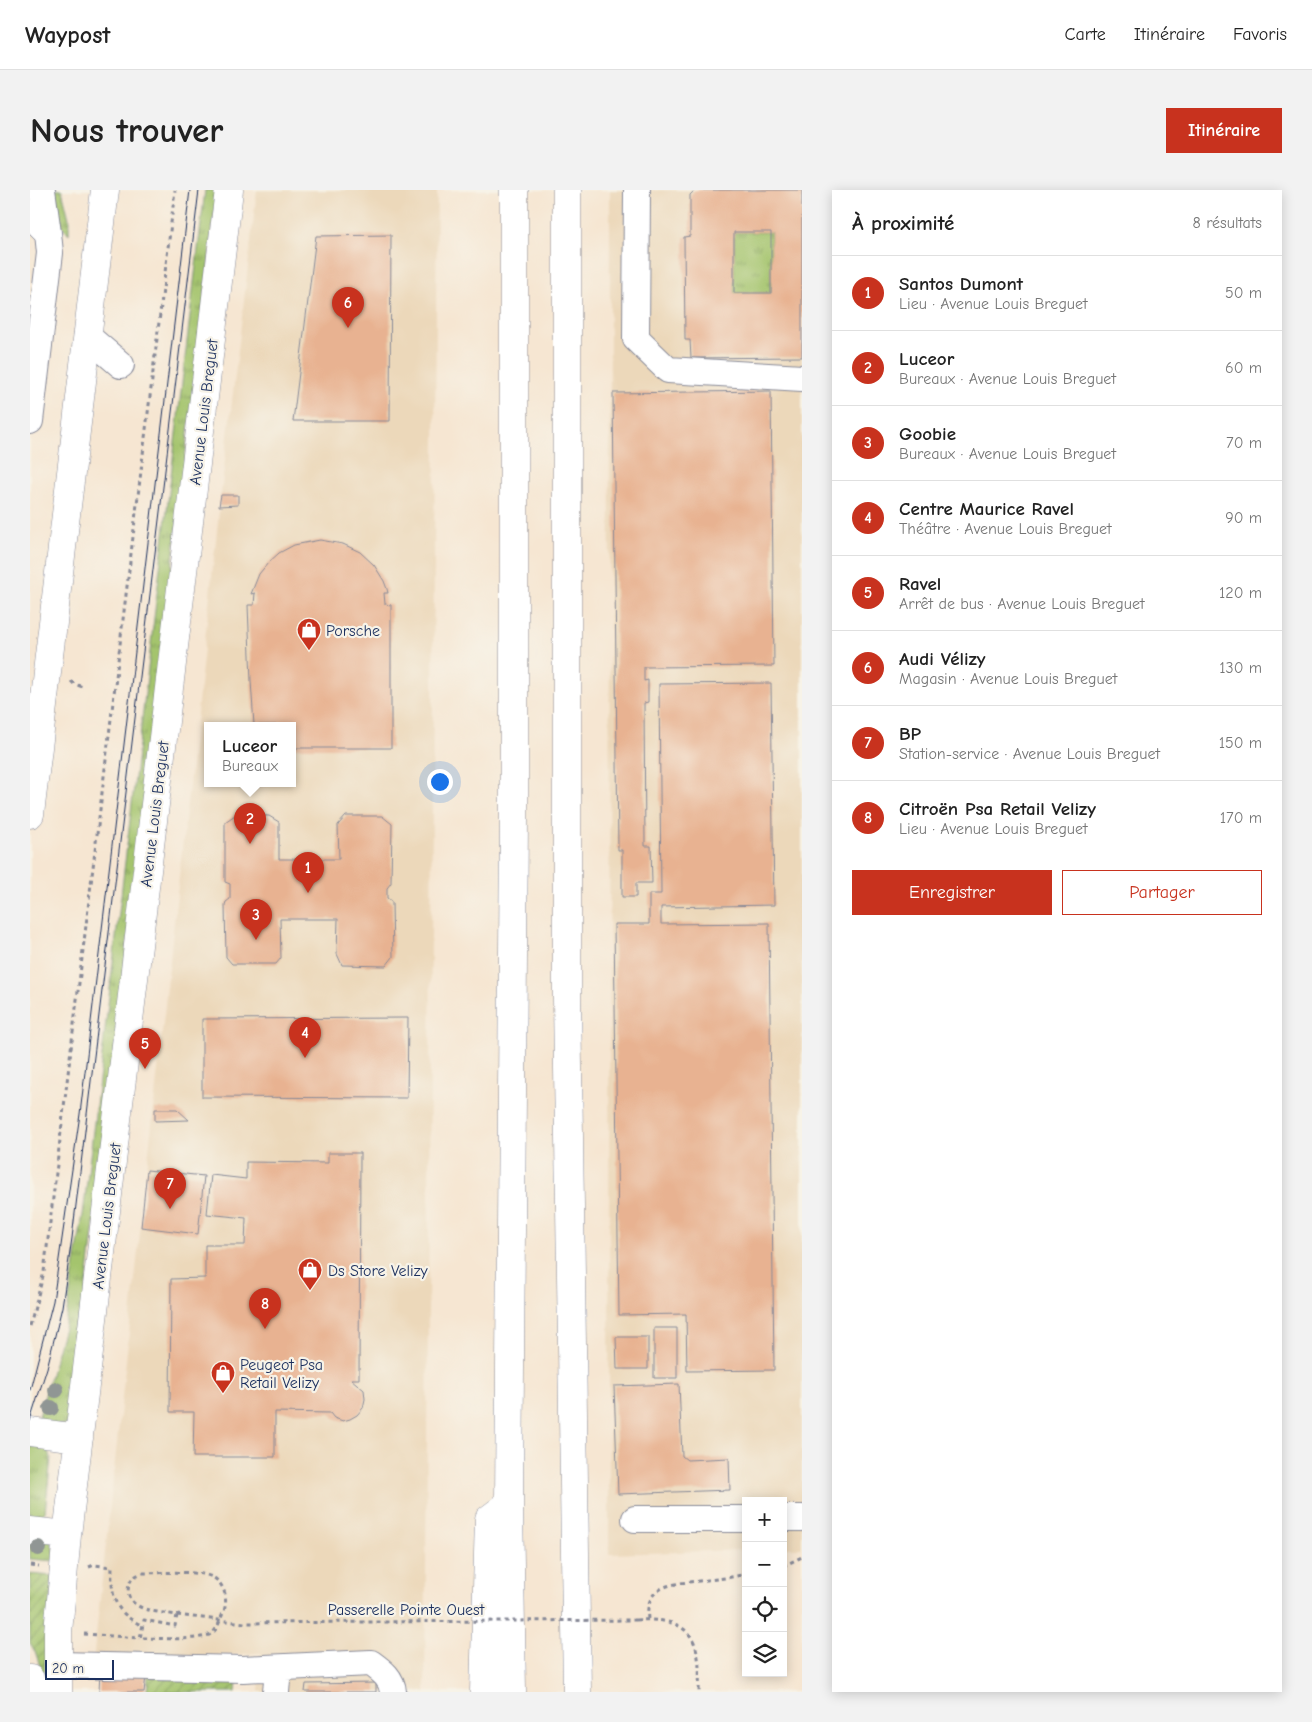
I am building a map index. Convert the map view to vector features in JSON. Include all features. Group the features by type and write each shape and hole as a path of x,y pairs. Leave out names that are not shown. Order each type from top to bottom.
{"main road":[{"name":"Avenue Louis Breguet","path":"58,1679 58,1632 79,1438 229,190"},
{"path":"512,1692 509,1504 514,818 514,190"},
{"path":"567,190 567,998 577,1692"},
{"path":"30,814 88,336 103,192"},
{"path":"30,1432 79,1438"},
{"path":"484,1692 488,1519 509,1504"},
{"path":"30,1531 68,1535"},
{"path":"30,1680 31,1692"}],"street":[{"path":"30,421 50,252 39,224 42,190"},
{"path":"637,190 636,339 668,370 802,378"},
{"path":"88,336 121,365"},
{"path":"787,1518 802,1518"},
{"path":"635,1519 742,1519"},
{"path":"58,1679 243,1669 277,1680 371,1663 386,1674 393,1692"}],"path":[{"path":"30,1326 44,1272 175,190"},
{"path":"787,1564 802,1557"},
{"path":"94,1565 112,1567 111,1588 116,1605 131,1621 143,1626"},
{"name":"Passerelle Pointe Ouest","path":"140,1638 190,1638 210,1635 215,1630 225,1609 224,1590 220,1582 212,1576 198,1574 155,1573 136,1575 130,1582 128,1596 132,1602 143,1608 177,1615 244,1623 662,1621 680,1626 694,1640 698,1652 699,1692"},
{"path":"648,1620 647,1610 649,1601 659,1589 677,1583 742,1575"},
{"path":"58,1632 140,1638 144,1620 175,1626 177,1615"}],"shaded area":[{"path":"257,190 437,190 425,1692 259,1692 261,1653 93,1662 220,503"},
{"path":"610,190 802,190 802,1548 787,1548 787,1497 742,1497 742,1550 609,1554"}],"green space":[{"path":"48,190 62,190 69,219 69,234 59,223"},
{"path":"205,190 217,190 70,1425 37,1424 65,1324 83,1215"},
{"path":"734,232 771,232 771,293 734,293"},
{"path":"30,1444 47,1450 51,1458 45,1512 39,1518 30,1518"},
{"path":"30,1539 52,1541 55,1561 30,1559"},
{"path":"30,1574 52,1576 49,1692 42,1692 40,1666 30,1643"},
{"path":"148,1676 237,1681 236,1692 147,1692"}],"building":[{"path":"695,190 802,190 802,357 691,358 690,340 685,340 684,237 690,236 690,195","holes":["734,232 771,232 771,293 734,293"]},
{"path":"391,235 390,421 293,421 316,236"},
{"path":"771,391 774,666 644,667 644,681 648,680 648,702 644,703 645,846 651,846 652,883 636,883 636,897 622,897 622,850 618,850 613,393"},
{"path":"221,495 238,495 238,505 219,506"},
{"name":"Porsche","path":"320,540 343,544 360,552 374,565 384,581 388,593 384,593 385,604 391,605 391,748 296,748 296,722 254,722 248,605 254,605 255,593 251,594 259,574 279,553 294,545"},
{"path":"771,683 774,905 661,907 661,924 769,923 774,1370 687,1371 686,1314 619,1315 614,924 649,924 649,894 661,894 659,684"},
{"path":"235,815 269,816 279,822 279,859 339,859 338,825 346,816 382,816 392,824 391,883 387,888 387,898 392,902 393,957 386,966 342,965 337,954 338,919 280,919 281,958 276,964 232,964 226,957 225,905 230,899 230,884 225,882 225,822"},
{"path":"408,1018 407,1098 202,1097 202,1019"},
{"path":"155,1109 177,1109 189,1120 155,1121"},
{"path":"328,1153 360,1153 359,1379 351,1379 364,1390 363,1408 357,1415 343,1421 334,1418 330,1413 275,1412 275,1457 193,1457 194,1412 170,1412 171,1279 205,1278 205,1245 245,1245 246,1218 207,1214 211,1175 246,1179 246,1162 328,1163"},
{"path":"147,1170 204,1176 198,1234 141,1227"},
{"path":"654,1328 677,1328 677,1378 654,1378"},
{"path":"616,1337 648,1337 648,1369 617,1369"},
{"path":"679,1384 682,1456 687,1460 729,1458 730,1490 618,1494 614,1386"},
{"path":"100,1672 146,1676 144,1692 99,1692"},
{"path":"376,1683 376,1692 305,1692 306,1684"}],"tram line":[{"path":"30,1390 53,1301 80,1114 190,190"},
{"path":"30,1421 47,1368 62,1307 72,1238 199,190"}],"place":[{"name":"Audi Vélizy","path":"348,328"},
{"name":"Porsche","path":"309,651"},
{"name":"Luceor","path":"250,844"},
{"name":"Santos Dumont","path":"308,893"},
{"name":"Goobie","path":"256,940"},
{"name":"Centre Maurice Ravel","path":"305,1058"},
{"name":"Ravel","path":"145,1069"},
{"name":"BP","path":"170,1209"},
{"name":"Ds Store Velizy","path":"310,1291"},
{"name":"Citroën Psa Retail Velizy","path":"265,1329"},
{"name":"Peugeot Psa Retail Velizy","path":"223,1394"}]}
